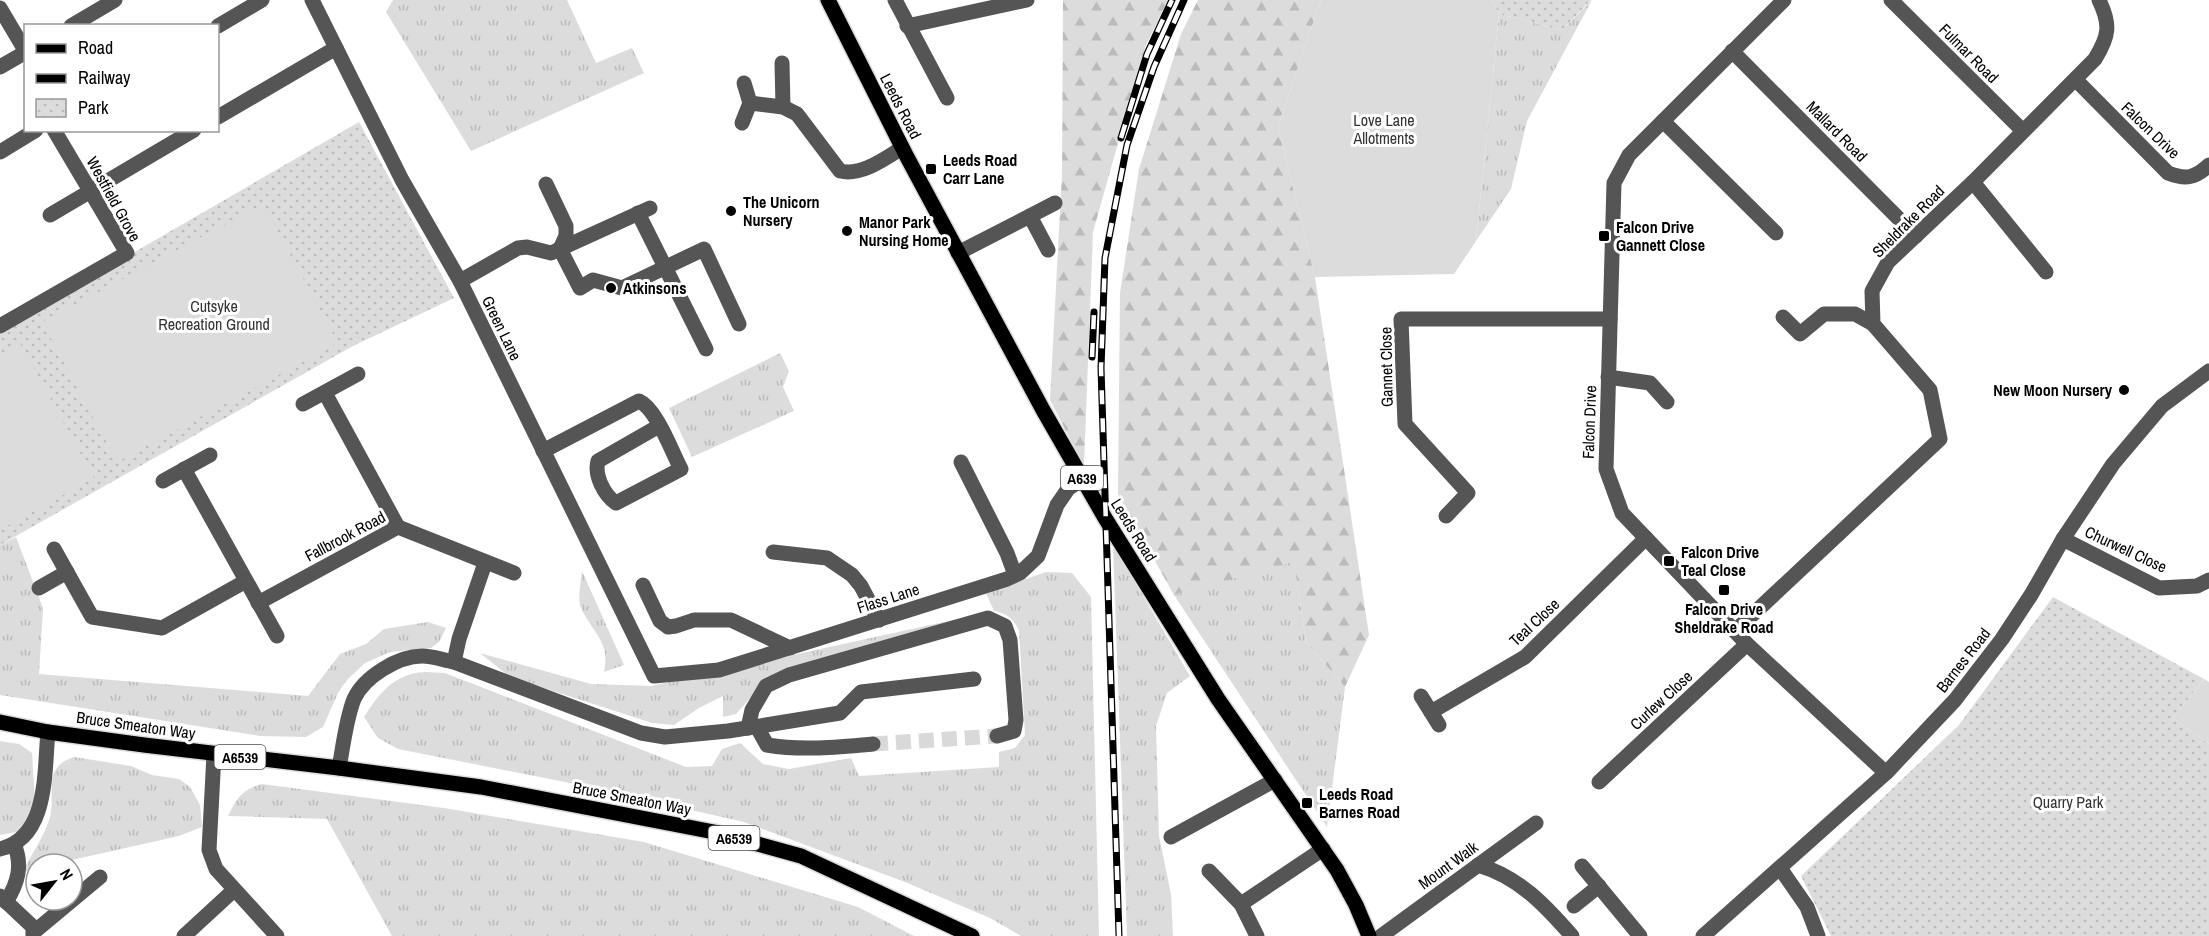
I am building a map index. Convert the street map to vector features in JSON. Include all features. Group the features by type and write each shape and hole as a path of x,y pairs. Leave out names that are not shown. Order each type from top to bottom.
{"main road":[{"name":"Leeds Road","path":"828,0 902,148 1082,479 1218,699 1323,849 1356,905 1369,936"},
{"name":"Bruce Smeaton Way","path":"0,723 48,732 213,754 481,787 714,832 801,856 972,936"}],"street":[{"path":"74,24 115,0"},
{"path":"219,25 262,0"},
{"name":"Green Lane","path":"312,0 402,180 460,281 654,676"},
{"path":"895,0 947,98"},
{"path":"907,26 1027,0"},
{"name":"Falcon Drive","path":"1784,0 1629,155 1614,183 1606,469 1622,513 1747,644 1886,773"},
{"name":"Fulmar Road","path":"1891,0 2023,131"},
{"name":"Sheldrake Road","path":"1873,324 1872,291 1888,262 2095,59 2104,44 2108,31 2106,14 2098,0"},
{"path":"0,8 24,50"},
{"path":"219,116 336,48"},
{"name":"Mallard Road","path":"1732,51 1916,236"},
{"path":"0,67 24,53"},
{"path":"782,63 783,107"},
{"name":"Falcon Drive","path":"2076,80 2168,173 2188,178 2199,174 2209,165"},
{"path":"742,123 750,103 744,83"},
{"path":"750,103 783,107 797,114 840,171 850,174 867,168 902,148"},
{"path":"1663,121 1776,232"},
{"path":"0,152 33,132"},
{"name":"Westfield Grove","path":"2,320 127,253 55,132"},
{"path":"50,215 191,132"},
{"path":"1972,182 2046,272"},
{"path":"546,184 566,226 566,236 560,249"},
{"path":"958,253 1055,203"},
{"path":"460,281 518,248 527,247 550,254 644,211 664,267 706,350"},
{"path":"1030,216 1048,250"},
{"path":"560,249 580,288 593,280 622,288 704,249 739,324"},
{"path":"1735,631 1940,438 1929,390 1873,324 1855,314 1824,314 1800,334 1784,316"},
{"name":"Gannet Close","path":"1446,516 1468,493 1406,424 1401,319 1610,319"},
{"name":"Barnes Road","path":"1703,936 1886,773 1955,700 2002,639 2031,595 2063,539 2113,465 2162,406 2209,371"},
{"path":"303,405 358,375"},
{"path":"1608,376 1650,383 1667,402"},
{"path":"326,393 398,527"},
{"path":"543,451 639,401 645,404 650,409 659,426 681,469 622,502 612,501 604,489 596,468 598,461 659,426"},
{"path":"163,481 210,455"},
{"path":"961,462 1007,553 1015,575"},
{"path":"184,469 277,636"},
{"name":"Flass Lane","path":"654,676 719,670 1015,575 1038,556 1057,505 1068,489 1082,479"},
{"name":"Fallbrook Road","path":"258,603 398,527 514,573"},
{"name":"Teal Close","path":"1421,696 1435,718 1526,657 1646,538"},
{"name":"Churwell Close","path":"2063,539 2159,588 2197,586 2209,580"},
{"path":"54,549 92,617 162,628 246,581"},
{"path":"773,552 827,558 852,575 861,586 879,620"},
{"path":"454,662 459,639 485,563"},
{"path":"39,588 67,572"},
{"path":"643,585 660,621 668,627 694,620 731,620 790,648"},
{"path":"873,744 789,749 767,745 753,727 752,710 766,686 789,675 988,618 1005,626 1010,640 1016,720 1014,731 997,736"},
{"name":"Curlew Close","path":"1599,782 1747,644"},
{"path":"339,768 355,698 368,681 382,670 408,657 433,657 454,662 641,734 666,737 728,731 840,712 861,692 974,679"},
{"path":"34,934 33,927 3,899 13,891 20,863 6,847 27,833 41,808 48,732"},
{"path":"213,754 209,850 216,869 277,936"},
{"path":"1171,837 1275,780"},
{"name":"Mount Walk","path":"1381,936 1536,823"},
{"path":"1241,904 1323,849"},
{"path":"1478,865 1499,871 1514,880 1544,904 1572,936"},
{"path":"1582,866 1640,936"},
{"path":"1780,868 1807,907 1818,936"},
{"path":"1209,871 1241,904 1257,936"},
{"path":"34,934 100,877"},
{"path":"1574,906 1599,886"},
{"path":"184,936 234,890"}],"green space":[{"path":"393,0 567,0 596,63 632,48 644,73 471,151 386,12"},
{"path":"1063,0 1168,0 1145,47 1093,232 1084,466 1050,400 1062,174"},
{"path":"1198,0 1321,0 1278,126 1315,277 1369,635 1345,687 1306,642 1294,562 1174,595 1118,495 1120,293 1139,169 1181,34"},
{"name":"Love Lane Allotments","path":"1321,0 1492,0 1499,14 1476,241 1454,274 1315,277 1278,126"},
{"path":"1492,0 1591,0 1562,30 1499,14"},
{"path":"1592,0 1527,121 1511,189 1476,241 1499,14 1562,30"},
{"name":"Cutsyke Recreation Ground","path":"359,122 454,298 353,346 0,545 0,330"},
{"path":"263,204 338,343 117,462 42,322"},
{"path":"20,343 94,478 0,530 0,354"},
{"path":"780,353 789,371 783,387 794,411 692,457 669,408"},
{"path":"16,537 43,608 39,674 308,696 340,654 366,644 384,629 428,622 446,628 439,642 431,648 390,652 365,663 346,681 338,693 323,727 306,737 260,736 0,695 0,545"},
{"path":"1113,545 1190,676 1167,693 1156,726 1159,836 1171,894 1173,936 1127,936"},
{"path":"1294,561 1306,642 1345,687 1327,827 1174,595"},
{"path":"582,571 624,665 604,672 603,645 580,604"},
{"path":"1046,572 1072,573 1091,597 1099,936 1021,936 990,918 905,882 744,822 580,785 398,749 378,738 364,717 385,689 399,679 419,672 445,673 686,767 712,766 722,749 740,743 763,764 789,769 851,758 859,776 999,767 999,752 1015,748 1025,735 1019,631 1010,618 995,611 767,679 736,714 723,717 723,696 699,708 674,725 652,723 510,677 480,653 591,684 651,686 994,611 986,593"},
{"name":"Quarry Park","path":"2053,597 2204,679 2173,718 2209,744 2209,936 1831,936 1801,876 1959,725"},
{"path":"2204,679 2209,682 2209,744 2173,718"},
{"path":"0,741 19,744 32,753 35,800 21,831 0,835"},
{"path":"74,757 131,766 152,775 179,779 190,787 200,805 202,827 179,836 84,857 84,852 34,852 50,817 53,774 64,762"},
{"path":"262,784 444,808 644,842 858,907 914,936 392,936 327,819 228,816 240,796 249,789"}],"tunnel":[{"path":"873,744 997,736"}],"railway":[{"path":"1121,138 1147,54 1172,0"},
{"path":"1119,936 1101,368 1105,258 1127,145 1154,67 1184,0"},
{"path":"1092,357 1094,312"}],"place":[{"name":"Leeds Road Carr Lane","path":"931,169"},
{"name":"The Unicorn Nursery","path":"731,211"},
{"name":"Manor Park Nursing Home","path":"847,231"},
{"name":"Falcon Drive Gannett Close","path":"1604,236"},
{"name":"Atkinsons","path":"611,288"},
{"name":"New Moon Nursery","path":"2124,390"},
{"name":"Falcon Drive Teal Close","path":"1669,561"},
{"name":"Falcon Drive Sheldrake Road","path":"1724,590"},
{"name":"Leeds Road Barnes Road","path":"1307,803"}]}
